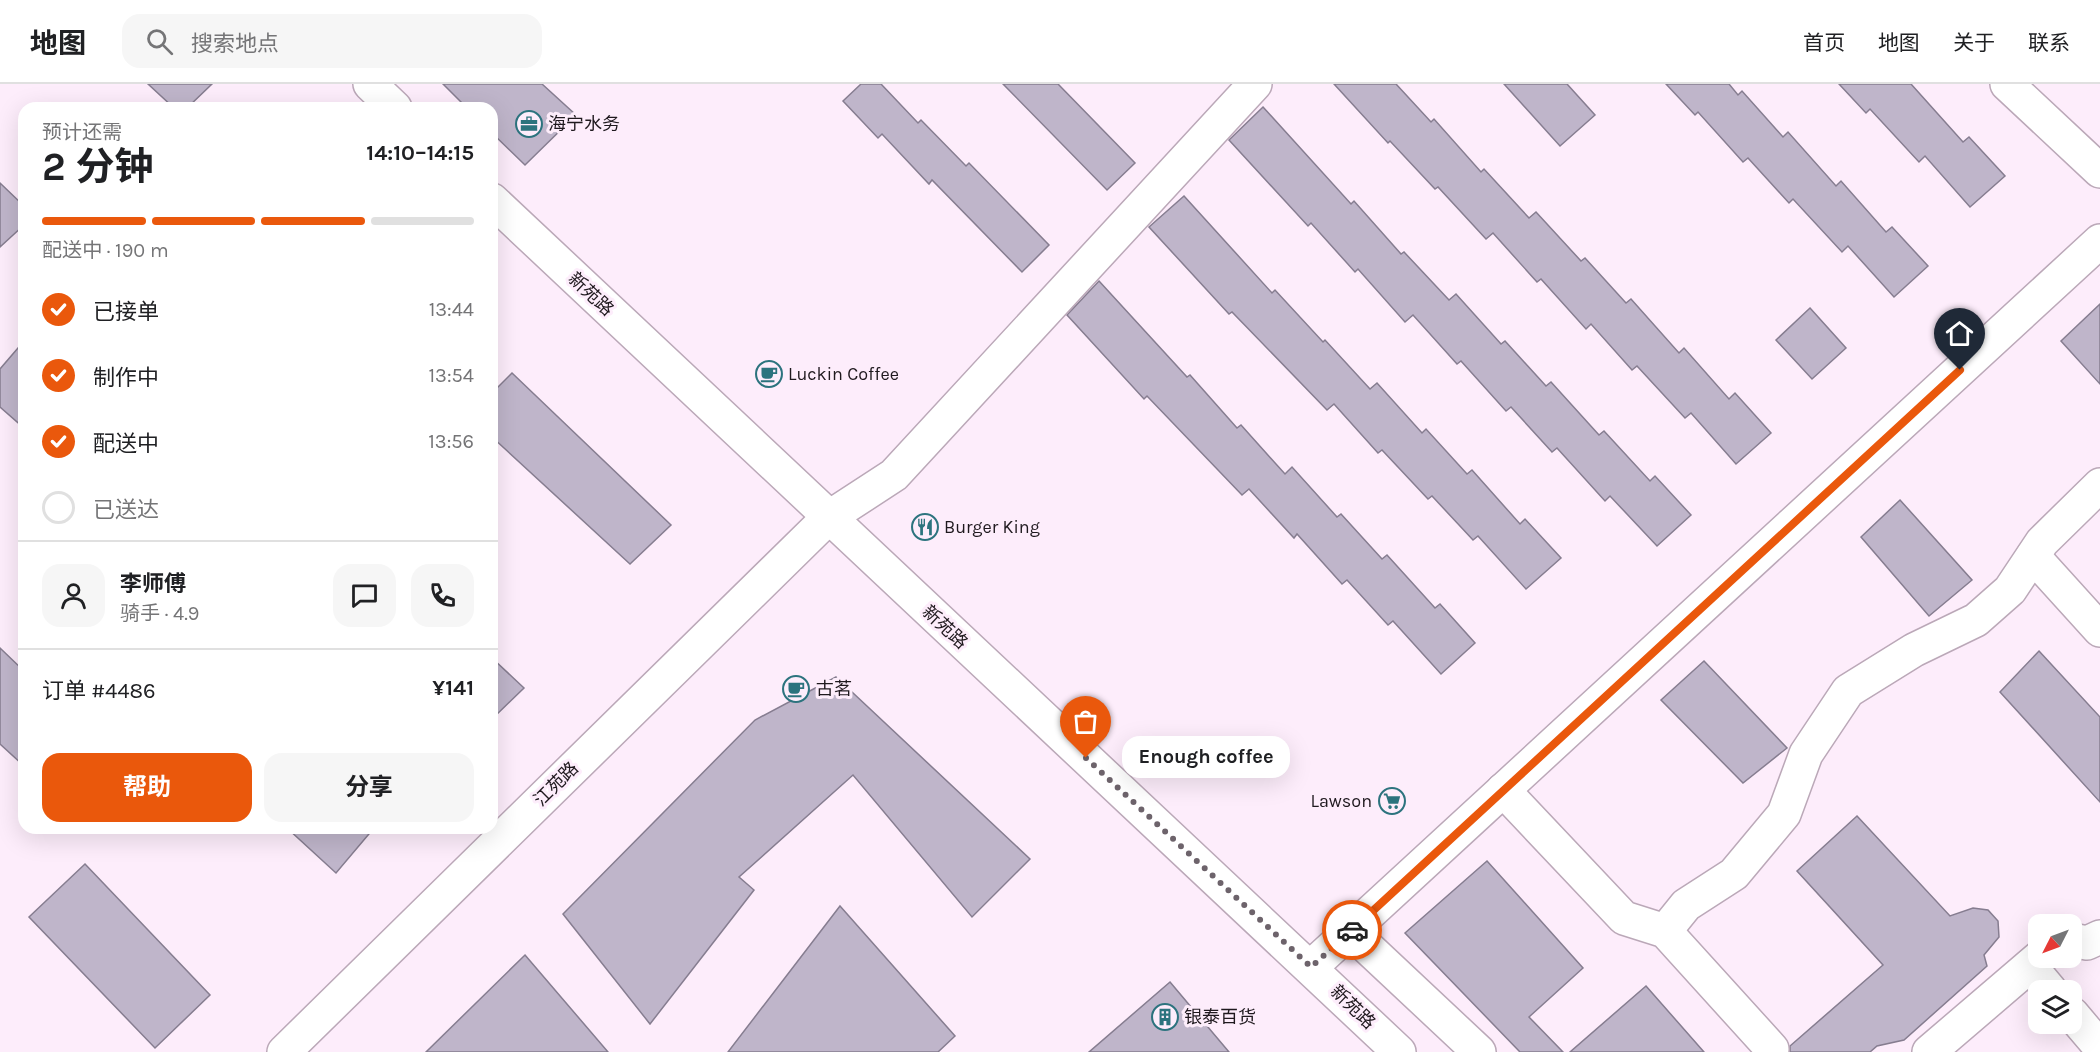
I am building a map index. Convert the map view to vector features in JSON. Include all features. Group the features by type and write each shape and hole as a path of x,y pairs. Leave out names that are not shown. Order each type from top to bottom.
{"street":[{"path":"370,84 389,102"},
{"name":"江苑路","path":"284,1052 828,518 894,475 1254,84"},
{"path":"2007,84 2100,171"},
{"name":"新苑路","path":"498,206 1399,1052"},
{"path":"1311,967 2100,241"},
{"path":"1665,931 1686,905 1734,874 1784,814 1806,754 1848,690 1914,650 1976,620 2010,590 2042,542 2100,485"},
{"path":"2033,556 2100,630"},
{"path":"1503,790 1624,918 1665,931 1772,1050"},
{"path":"1350,931 1479,1052"},
{"path":"2082,942 2087,943 2100,937"},
{"path":"1929,1052 2040,971"},
{"path":"2082,1026 2100,1047"}],"building":[{"path":"148,84 212,84 193,102 168,102"},
{"name":"海宁水务","path":"443,84 542,84 576,115 525,165 498,139 498,102 461,102"},
{"path":"861,84 881,84 918,123 921,120 966,166 969,163 1049,245 1022,272 932,180 929,184 882,134 878,138 843,101"},
{"path":"1003,84 1058,84 1135,163 1107,190"},
{"path":"1334,84 1396,84 1431,122 1434,119 1481,172 1484,169 1529,218 1536,212 1581,261 1585,258 1626,303 1631,299 1679,353 1684,348 1729,399 1735,393 1771,433 1736,464 1691,413 1685,418 1637,366 1632,370 1591,324 1586,329 1541,279 1537,282 1493,233 1486,239 1438,187 1435,189 1390,141 1388,143"},
{"path":"1504,84 1567,84 1595,115 1560,146"},
{"path":"1666,84 1729,84 1738,95 1742,91 1783,137 1788,132 1836,186 1841,181 1886,232 1892,227 1928,266 1894,297 1848,246 1842,252 1793,199 1789,203 1748,158 1743,162 1698,112 1695,115"},
{"path":"1839,84 1911,84 1963,142 1969,137 2005,176 1970,207 1925,156 1919,162 1870,109 1866,113"},
{"path":"1263,107 1351,204 1354,201 1401,254 1404,252 1449,300 1456,294 1501,344 1505,341 1546,386 1551,382 1599,435 1604,431 1650,481 1655,476 1691,515 1657,546 1610,496 1605,501 1557,448 1552,452 1511,407 1506,411 1461,361 1457,364 1413,315 1405,322 1358,269 1355,272 1311,223 1308,226 1229,140"},
{"path":"0,183 18,200 18,230 0,247"},
{"path":"1184,196 1272,293 1275,290 1370,389 1377,383 1422,433 1426,429 1467,474 1472,470 1520,524 1525,519 1561,558 1526,589 1478,536 1473,540 1432,496 1428,499 1382,450 1378,453 1334,404 1327,410 1232,312 1229,314 1149,227"},
{"path":"1099,281 1187,377 1190,375 1237,428 1241,425 1285,474 1292,467 1337,517 1341,514 1382,559 1387,555 1435,608 1440,604 1475,643 1441,674 1393,621 1388,625 1347,580 1342,584 1297,534 1294,538 1249,489 1242,495 1147,396 1144,399 1067,315"},
{"path":"2100,304 2100,384 2061,341"},
{"path":"1810,308 1846,348 1812,379 1776,340"},
{"path":"18,348 18,423 0,407 0,369"},
{"path":"512,373 671,525 630,564 498,443 498,387"},
{"path":"1900,500 1972,580 1929,616 1861,537"},
{"path":"0,648 18,665 18,760 0,744"},
{"path":"2039,651 2100,717 2100,802 2000,692"},
{"path":"1704,661 1787,748 1743,783 1661,700"},
{"path":"498,664 524,688 498,713"},
{"path":"836,677 1030,859 972,917 853,775 739,877 754,890 650,1024 563,914 755,720"},
{"path":"1857,816 1950,916 1973,908 1988,910 1998,921 1999,937 1984,955 1987,966 1904,1040 1877,1046 1870,1052 1790,1052 1790,1046 1883,965 1797,871"},
{"path":"294,834 369,834 336,873"},
{"path":"1487,861 1583,968 1529,1017 1563,1052 1520,1052 1405,933"},
{"path":"85,864 210,995 155,1048 29,917"},
{"path":"840,906 955,1036 938,1052 728,1052"},
{"path":"525,955 608,1052 426,1052"},
{"name":"银泰百货","path":"1170,982 1229,1052 1089,1052"},
{"path":"1646,986 1704,1052 1570,1052"}],"way so far":[{"path":"1086,758 1311,967 1352,930"}],"place":[{"name":"海宁水务","path":"529,124"},
{"name":"Luckin Coffee","path":"769,374"},
{"name":"Burger King","path":"925,527"},
{"name":"古茗","path":"796,689"},
{"name":"Enough coffee","path":"1086,758"},
{"name":"Lawson","path":"1392,801"},
{"name":"银泰百货","path":"1165,1017"}],"route":[{"path":"1352,930 1960,370"}]}
